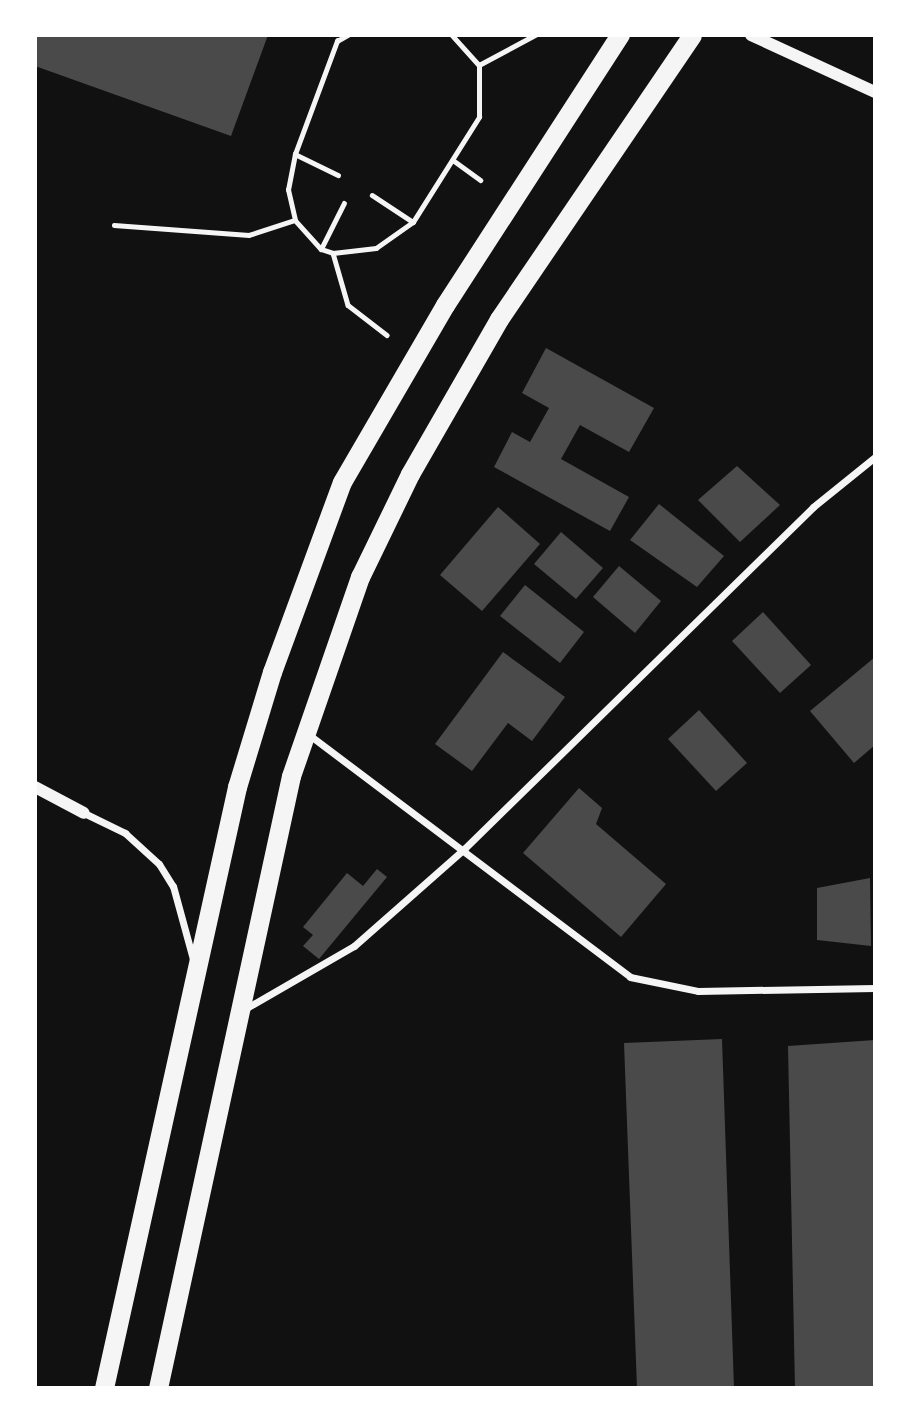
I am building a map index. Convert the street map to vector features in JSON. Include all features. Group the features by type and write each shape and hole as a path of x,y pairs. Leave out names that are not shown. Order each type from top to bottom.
{"highway":[{"path":"104,1388 194,962 237,787 272,672 342,482 445,305 620,35"},
{"path":"158,1388 238,1013 303,730 359,577 410,474 499,319 692,35"}],"street":[{"path":"751,35 875,92"},
{"path":"238,1013 354,946 465,848 813,507 875,457"},
{"path":"303,730 465,848 630,977 698,991 875,988"},
{"path":"35,787 125,833 159,864 173,886 194,962"}],"path":[{"path":"348,35 337,41 295,154 288,190 295,220 321,249 332,253 376,248 413,222 479,117 479,65 453,35"},
{"path":"479,65 535,35"},
{"path":"295,154 338,175"},
{"path":"453,160 481,180"},
{"path":"372,195 413,222"},
{"path":"321,249 344,203"},
{"path":"114,225 249,235 295,220"},
{"path":"332,253 348,304 387,335"}],"building":[{"path":"35,35 268,35 231,136 35,66"},
{"path":"546,348 654,408 629,452 580,425 561,459 629,497 610,531 494,467 512,432 530,442 549,408 522,393"},
{"path":"737,466 780,505 740,542 698,500"},
{"path":"659,504 724,556 697,587 630,540"},
{"path":"498,507 540,544 482,611 440,575"},
{"path":"561,532 603,568 576,599 534,564"},
{"path":"619,566 661,601 635,633 593,597"},
{"path":"525,585 584,632 560,663 500,616"},
{"path":"763,612 811,665 780,693 732,641"},
{"path":"503,652 565,697 532,741 508,723 472,771 435,744"},
{"path":"875,657 875,745 854,763 810,711"},
{"path":"699,710 747,763 716,791 668,739"},
{"path":"579,788 602,808 596,824 666,884 621,937 523,853"},
{"path":"377,869 387,877 319,959 303,946 313,935 303,927 347,873 363,886"},
{"path":"870,878 871,946 817,940 817,888"},
{"path":"722,1039 734,1388 637,1388 624,1043"},
{"path":"875,1040 875,1388 795,1388 788,1046"}]}
